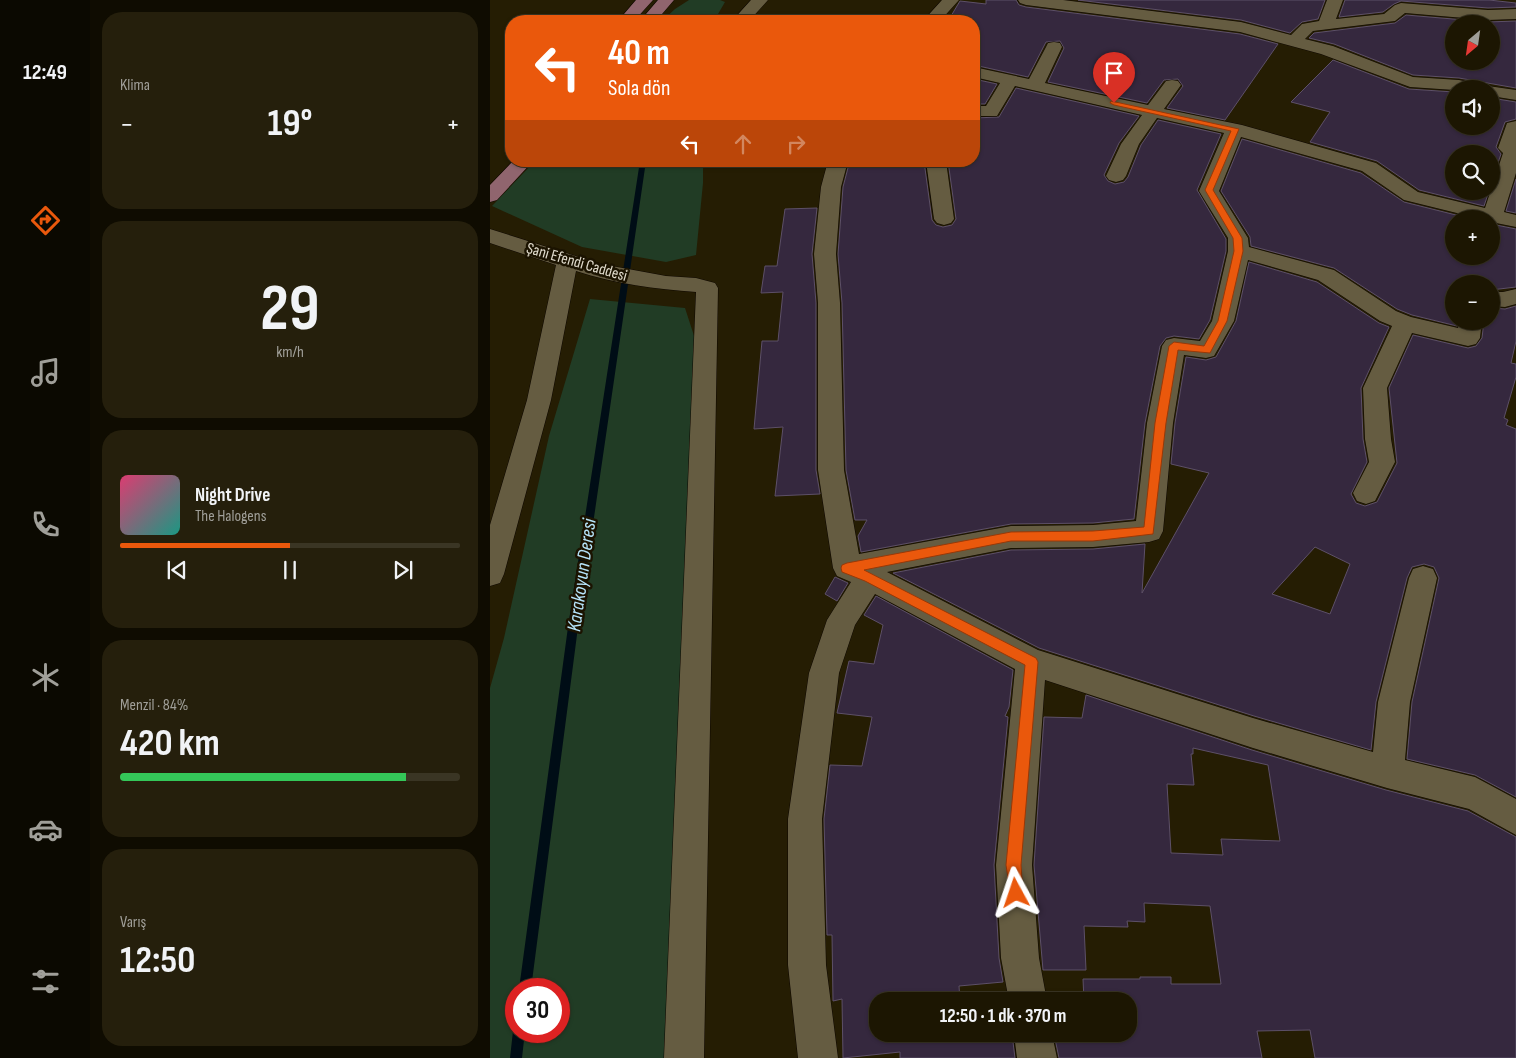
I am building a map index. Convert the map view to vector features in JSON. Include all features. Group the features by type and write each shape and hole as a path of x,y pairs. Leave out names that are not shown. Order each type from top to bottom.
{"main road":[{"path":"631,15 645,0"},
{"path":"653,15 666,0"},
{"path":"490,196 518,167"}],"street":[{"path":"746,15 760,0"},
{"path":"937,15 951,0"},
{"path":"1026,0 1240,27 1327,50 1410,82 1445,84"},
{"path":"1326,25 1335,0"},
{"path":"1295,40 1308,26 1389,18 1401,8 1488,15 1516,14"},
{"path":"1034,85 1054,48"},
{"path":"980,74 1154,113 1235,129 1369,167 1411,196 1468,210"},
{"path":"980,112 990,112 1010,81"},
{"path":"1116,176 1130,144 1154,113 1172,85"},
{"path":"1500,92 1516,95"},
{"path":"1495,210 1513,151 1507,148 1514,127 1516,127"},
{"path":"858,573 1011,537 1093,536 1149,531 1160,423 1174,346 1206,350 1223,321 1239,251 1238,238 1209,190 1235,129"},
{"path":"818,1058 807,965 805,818 824,672 858,573 831,470 829,302 825,254 831,187 836,167"},
{"path":"937,167 944,219"},
{"path":"1500,218 1516,222"},
{"name":"Şani Efendi Caddesi","path":"490,236 598,271 707,288 684,1058"},
{"path":"1239,251 1326,275 1388,316 1405,322 1468,338 1469,330"},
{"path":"490,574 539,400 568,260"},
{"path":"1500,300 1516,296"},
{"path":"1366,493 1382,462 1378,439 1375,388 1405,322"},
{"path":"858,573 1031,662 1253,734 1387,772 1475,794 1516,818"},
{"path":"1387,772 1394,702 1423,578"},
{"path":"1026,992 1020,958 1014,865 1031,662"},
{"path":"1034,1042 1037,1058"}],"green space":[{"path":"689,0 720,0 725,2 717,15 668,15"},
{"path":"529,167 703,167 696,255 666,262 582,247 492,206"},
{"path":"590,299 685,308 697,345 664,1058 490,1058 490,688 504,638 549,436"}],"building":[{"path":"986,0 1016,0 1019,5 1026,7 1240,34 1278,44 1225,120 1167,108 1183,86 1178,79 1164,80 1147,103 1048,82 1064,48 1060,41 1046,42 1028,77 980,66 980,15 952,15 960,1 986,4"},
{"path":"1078,0 1325,0 1318,19 1302,22 1290,33 1241,20"},
{"path":"1345,0 1489,0 1516,3 1516,7 1488,8 1401,1 1383,12 1339,17"},
{"path":"1406,15 1445,18 1445,70 1500,70 1500,22 1516,21 1516,88 1500,85 1500,80 1470,80 1413,75 1334,44 1309,38 1314,33 1395,23"},
{"path":"1333,60 1409,89 1445,91 1445,135 1500,135 1500,99 1516,102 1516,119 1505,122 1497,145 1445,145 1445,196 1419,190 1377,161 1310,142 1330,112 1291,102"},
{"path":"980,80 997,84 985,104 980,104"},
{"path":"1016,88 1139,116 1119,143 1104,175 1108,181 1115,184 1124,182 1128,177 1141,145 1158,120 1221,134 1197,190 1226,239 1226,251 1210,320 1199,339 1174,336 1166,338 1160,346 1145,423 1134,519 1093,523 1011,524 861,552 858,536 867,520 855,520 846,470 842,303 838,254 843,187 848,167 925,167 932,220 936,225 943,227 952,225 956,219 949,167 980,167 980,118 999,117"},
{"path":"1242,139 1361,173 1404,202 1445,212 1445,265 1500,265 1500,226 1516,229 1516,287 1500,289 1500,275 1445,275 1445,323 1412,315 1397,309 1334,268 1251,246 1250,237 1221,191"},
{"path":"1516,179 1516,213 1506,211"},
{"path":"1460,200 1486,200 1484,206"},
{"path":"817,208 812,254 816,303 816,470 820,494 775,496 783,427 754,429 762,341 778,341 783,292 761,293 765,266 777,266 785,209"},
{"path":"1249,262 1317,282 1379,323 1389,327 1361,388 1363,439 1367,462 1351,494 1356,503 1365,506 1377,502 1397,463 1389,388 1413,335 1468,348 1476,346 1482,338 1483,330 1500,330 1500,309 1516,306 1516,341 1511,363 1516,364 1516,377 1504,418 1508,420 1506,425 1516,429 1516,797 1475,775 1407,759 1412,702 1439,578 1434,567 1424,564 1412,567 1407,578 1376,702 1371,750 1254,716 1039,648 893,573 1011,550 1093,549 1145,544 1142,593 1209,473 1171,464 1175,423 1186,357 1206,360 1216,357 1236,321","holes":["1315,547 1350,564 1330,614 1272,594"]},
{"path":"835,577 848,583 837,601 825,594"},
{"path":"876,596 1013,670 1009,707 1005,716 1008,717 994,865 999,958 1003,982 959,986 959,992 869,992 869,1042 1013,1042 1015,1058 900,1058 900,1052 843,1058 842,999 833,1001 832,935 827,935 824,819 830,765 862,766 872,717 837,713 849,661 874,664 883,625 864,615"},
{"path":"1086,695 1252,750 1386,790 1468,811 1516,837 1516,1058 1315,1058 1310,1030 1257,1031 1262,1058 1059,1058 1056,1042 1137,1042 1137,992 1084,992 1083,979 1171,977 1171,984 1221,984 1210,906 1144,903 1145,922 1127,921 1128,927 1084,926 1086,970 1043,970 1034,865 1044,717 1082,718","holes":["1193,748 1268,765 1280,841 1221,839 1223,855 1171,853 1167,784 1194,785 1191,754 1193,754"]}],"waterway":[{"name":"Karakoyun Deresi","path":"526,978 573,627 642,167"},
{"name":"Karakoyun Deresi","path":"516,1058 518,1043"}],"route":[{"path":"1016,893 1014,865 1031,662 870,577 847,568 1011,537 1093,536 1149,531 1160,423 1174,346 1206,350 1223,321 1231,292 1239,251 1238,238 1218,208 1209,190 1235,129 1114,103"}]}
